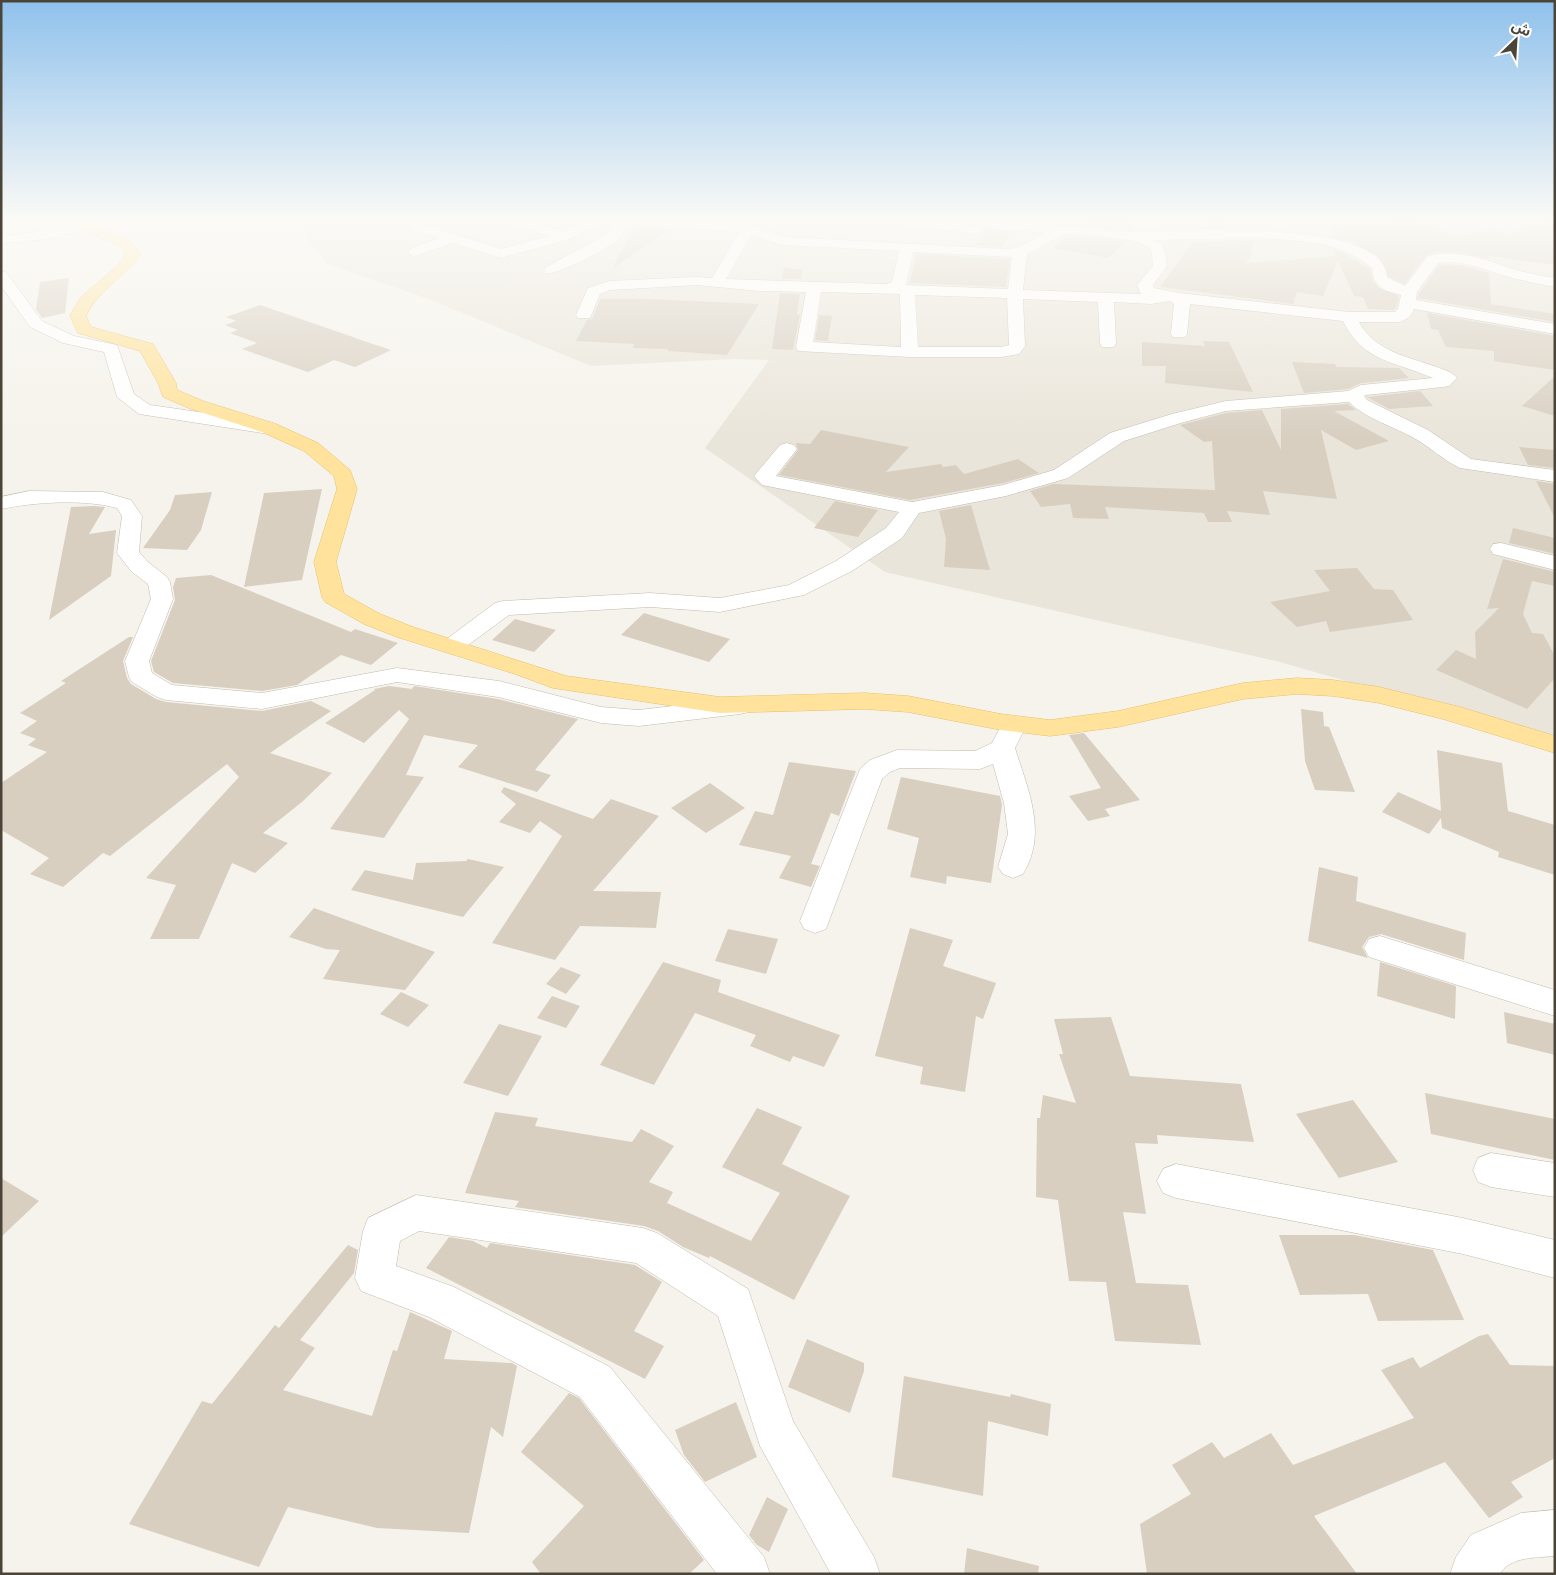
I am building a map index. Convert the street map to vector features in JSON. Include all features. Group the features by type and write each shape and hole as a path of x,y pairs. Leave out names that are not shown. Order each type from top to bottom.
{"main road":[{"path":"97,290 85,301 78,316 84,330 147,348 167,383 169,393 197,405 269,428 311,447 343,474 348,489 325,562 333,597 372,619 562,683 720,705 865,701 908,704 1014,724 1050,728 1118,719 1243,691 1297,686 1333,688 1379,695 1451,713 1555,745"}],"street":[{"path":"12,290 36,324 69,340 111,349 126,397 145,410 269,428"},
{"path":"584,315 594,290"},
{"path":"813,290 804,347 910,352 1001,352 1013,350 1017,346 1015,293"},
{"path":"907,290 910,352"},
{"path":"925,290 1151,299 1175,297 1182,304 1179,334"},
{"path":"1147,290 1175,297 1349,317 1399,317 1406,311 1409,297 1413,290"},
{"path":"1397,290 1409,297 1555,329"},
{"path":"1106,297 1108,343"},
{"path":"787,450 767,470 764,476 769,481 912,508 1006,490 1061,474 1117,437 1178,418 1226,406 1353,396 1361,390 1443,382 1448,378 1375,350 1361,340 1352,327 1349,317"},
{"path":"1353,396 1360,404 1421,434 1438,444 1455,459 1467,464 1490,465 1555,476"},
{"path":"1,503 29,497 103,498 124,504 132,516 128,553 140,567 159,582 162,600 137,660 141,677 166,692 262,701 397,675 499,689 601,714 639,718 749,705"},
{"path":"452,646 502,608 650,600 720,605 796,590 844,566 894,533 912,508"},
{"path":"1501,549 1555,562"},
{"path":"815,921 870,775 880,766 897,759 980,760 1002,748 1014,724"},
{"path":"1002,748 1018,803 1022,834 1013,867"},
{"path":"1380,948 1555,1003"},
{"path":"1491,1170 1555,1180"},
{"path":"1176,1181 1463,1236 1555,1259"},
{"path":"747,1574 595,1382 440,1301 376,1278 382,1230 416,1213 643,1246 734,1303 775,1431 857,1574"},
{"path":"1473,1574 1487,1551 1521,1536 1555,1533"}],"shaded area":[{"path":"404,290 1555,290 1555,741 1280,662 885,572 705,448 769,360 734,359 591,366"}],"building":[{"path":"39,290 68,290 65,313 42,318 36,309"},
{"path":"1187,290 1325,290 1323,296 1297,292 1293,304"},
{"path":"1351,290 1385,290 1399,296 1394,310 1368,309 1363,297 1354,296"},
{"path":"1421,290 1490,290 1491,304 1555,314 1555,322 1418,298"},
{"path":"780,293 800,294 797,314 800,315 793,350 772,349"},
{"path":"600,299 759,304 727,355 668,351 668,349 633,348 634,344 576,341 587,320 592,319"},
{"path":"260,305 391,350 355,367 334,360 308,372 242,349 257,343 230,333 238,330 225,325 236,321 226,317"},
{"path":"1427,313 1555,336 1555,370 1494,361 1494,351 1446,347 1438,330 1431,329"},
{"path":"819,315 832,316 828,341 815,340"},
{"path":"1203,341 1229,342 1253,392 1165,383 1166,366 1142,366 1142,342 1205,346"},
{"path":"1292,362 1335,364 1336,367 1399,368 1409,378 1361,383 1348,389 1304,393"},
{"path":"1555,376 1555,416 1522,406"},
{"path":"1420,391 1433,406 1389,409 1367,397"},
{"path":"1348,404 1356,410 1334,411 1389,441 1356,450 1321,430 1337,499 1263,491 1270,515 1227,511 1232,522 1208,522 1204,513 1105,507 1109,519 1073,518 1070,504 1041,507 1030,491 1053,484 1215,490 1212,441 1204,442 1180,425 1226,413 1262,410 1281,450 1281,409"},
{"path":"821,430 909,447 886,472 941,464 943,467 956,465 964,474 1018,459 1039,473 1003,483 910,500 779,475 798,450 796,443 810,444"},
{"path":"1519,447 1555,450 1555,468 1528,465"},
{"path":"1536,481 1555,484 1555,518"},
{"path":"322,489 302,580 244,587 264,493"},
{"path":"212,492 201,530 187,550 143,548 170,510 175,495"},
{"path":"835,501 878,510 858,537 814,528"},
{"path":"971,505 990,570 944,567 946,539 939,511"},
{"path":"71,507 105,507 89,534 116,530 111,576 49,620"},
{"path":"1513,528 1555,538 1555,554 1509,543"},
{"path":"1503,559 1555,572 1555,586 1532,581 1523,614 1532,633 1543,634 1555,656 1555,678 1527,709 1436,670 1456,650 1476,659 1475,632 1499,608 1487,609"},
{"path":"1357,568 1374,589 1393,590 1413,620 1330,632 1326,621 1297,627 1270,602 1330,591 1314,570"},
{"path":"211,575 351,632 355,629 398,643 371,665 341,655 297,685 262,691 173,683 154,672 151,661 175,600 173,587 176,578"},
{"path":"644,613 730,639 709,662 621,635"},
{"path":"515,619 556,630 534,652 492,640"},
{"path":"129,637 133,637 123,661 127,678 131,684 156,699 166,702 262,711 311,701 331,711 270,753 332,773 302,802 263,833 288,843 255,873 232,863 199,939 150,939 176,885 146,878 239,777 227,764 110,856 103,853 63,887 30,874 49,858 1,830 1,783 47,752 28,745 36,739 20,733 37,721 20,713 66,683 61,681"},
{"path":"389,686 412,689 414,686 498,699 578,719 535,770 551,775 537,792 458,767 478,745 424,735 406,775 424,777 384,838 330,829 409,719 399,710 364,743 325,723 374,689"},
{"path":"1301,709 1323,712 1324,726 1329,727 1355,792 1315,790 1305,761"},
{"path":"1084,733 1140,800 1105,809 1110,816 1088,821 1069,796 1101,788 1069,735"},
{"path":"1437,750 1502,763 1508,811 1555,825 1555,875 1498,857 1499,852 1442,828 1441,818 1429,834 1382,812 1398,792 1441,811"},
{"path":"789,762 856,771 839,816 831,813 811,864 820,866 811,887 779,878 791,856 739,845 755,811 773,815"},
{"path":"901,777 1000,796 1002,805 991,883 947,876 946,884 910,877 919,838 887,829"},
{"path":"710,783 745,808 706,833 671,808"},
{"path":"504,787 593,819 611,799 659,816 593,891 661,892 656,928 580,926 555,960 492,943 562,836 540,821 530,833 499,822 516,804 501,792"},
{"path":"468,859 504,867 463,917 351,890 365,870 413,880 416,863 466,861"},
{"path":"1319,867 1358,877 1356,901 1466,933 1464,960 1381,934 1369,937 1362,947 1368,958 1308,941"},
{"path":"314,908 435,952 405,990 323,979 340,950 326,949 289,937"},
{"path":"910,928 953,940 943,966 996,983 983,1019 976,1016 965,1092 920,1084 923,1067 875,1056"},
{"path":"728,929 778,939 766,974 715,961"},
{"path":"663,962 721,980 718,992 840,1035 824,1067 793,1056 790,1062 750,1046 756,1035 695,1013 654,1085 600,1065"},
{"path":"1380,962 1456,986 1455,1019 1377,996"},
{"path":"561,967 581,975 566,994 546,984"},
{"path":"401,992 429,1005 408,1027 380,1014"},
{"path":"552,996 580,1006 566,1028 537,1018"},
{"path":"1504,1012 1555,1024 1555,1055 1507,1043"},
{"path":"1111,1017 1130,1076 1241,1084 1254,1142 1157,1135 1158,1144 1135,1143 1146,1214 1123,1212 1136,1283 1188,1285 1201,1345 1115,1341 1106,1282 1069,1281 1058,1200 1036,1197 1037,1118 1040,1118 1043,1095 1076,1103 1059,1054 1063,1054 1054,1019"},
{"path":"499,1024 542,1036 508,1096 463,1083"},
{"path":"1425,1093 1555,1119 1555,1160 1431,1134"},
{"path":"1353,1100 1398,1162 1339,1178 1296,1114"},
{"path":"757,1108 802,1127 782,1164 850,1196 794,1300 710,1256 709,1258 683,1247 658,1231 644,1226 515,1207 519,1201 465,1193 495,1112 538,1118 535,1126 632,1142 641,1129 674,1146 649,1182 673,1192 667,1203 751,1241 780,1193 722,1167"},
{"path":"1,1178 39,1201 1,1237"},
{"path":"1279,1235 1354,1235 1433,1250 1464,1320 1378,1321 1368,1294 1300,1295"},
{"path":"449,1237 473,1241 487,1248 490,1243 635,1265 662,1282 634,1331 664,1346 645,1379 426,1268"},
{"path":"348,1245 358,1250 354,1273 300,1340 315,1348 283,1390 372,1416 393,1350 397,1351 410,1312 452,1331 444,1359 512,1363 517,1366 503,1437 491,1427 469,1533 377,1528 288,1507 259,1567 129,1524 202,1401 212,1404 275,1325 279,1328"},
{"path":"1488,1334 1510,1365 1555,1366 1555,1458 1511,1482 1523,1497 1489,1518 1445,1462 1314,1516 1357,1574 1147,1574 1140,1524 1191,1494 1172,1465 1212,1442 1224,1458 1271,1433 1293,1465 1414,1418 1381,1370 1413,1357 1420,1368 1479,1336"},
{"path":"807,1339 864,1363 864,1371 850,1413 788,1387"},
{"path":"904,1376 1010,1397 1011,1394 1051,1404 1048,1436 988,1421 983,1496 892,1477"},
{"path":"569,1393 579,1398 704,1560 689,1574 541,1574 532,1562 584,1506 521,1452"},
{"path":"736,1402 757,1457 705,1482 684,1455 675,1430"},
{"path":"767,1497 788,1509 769,1552 757,1545 749,1535"},
{"path":"967,1548 1039,1566 1038,1574 964,1574"}]}
